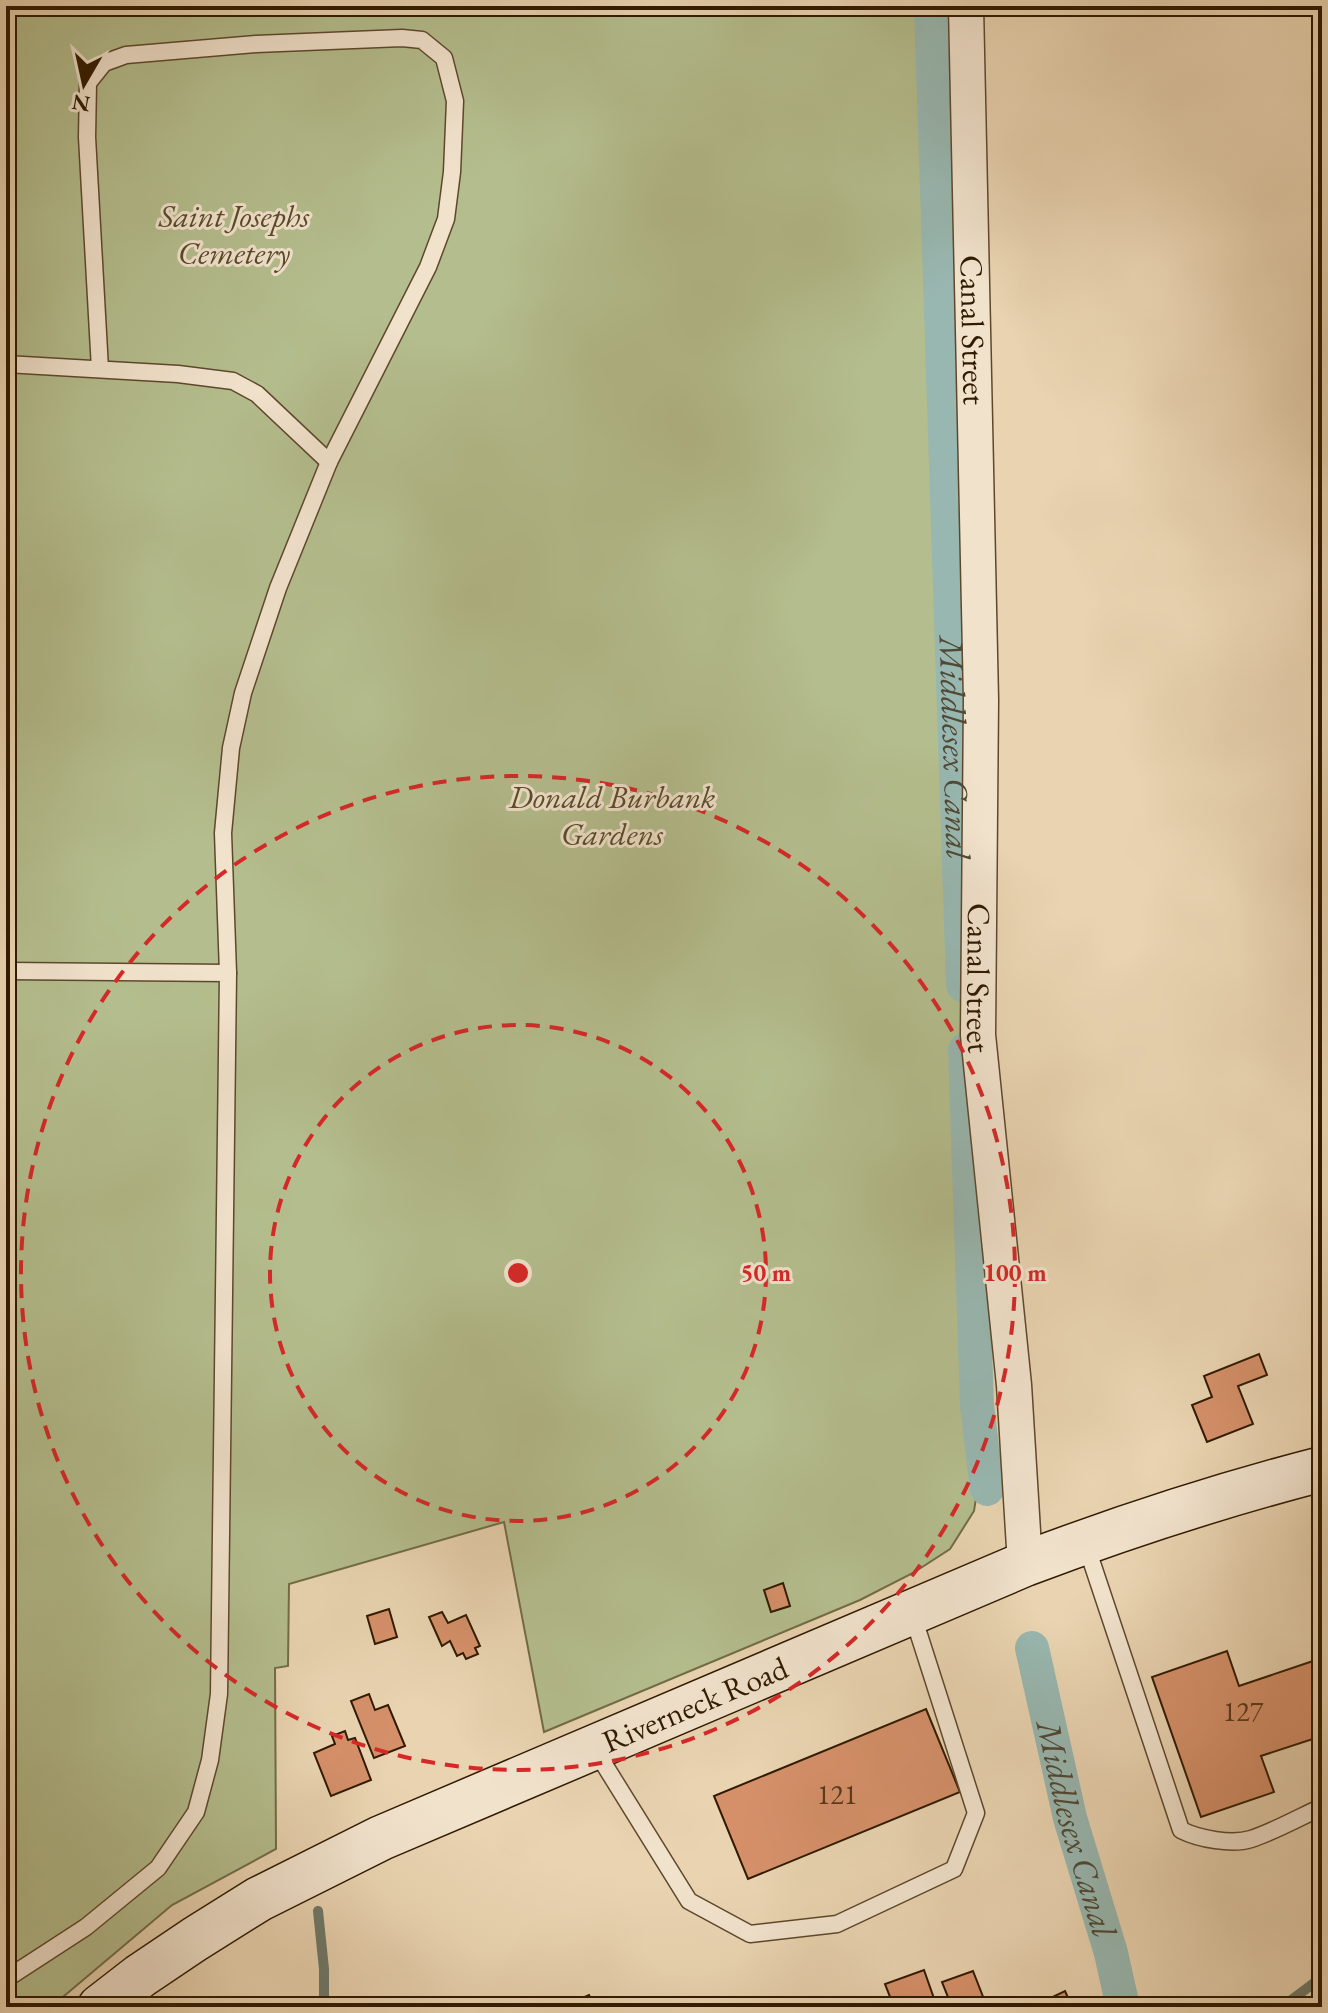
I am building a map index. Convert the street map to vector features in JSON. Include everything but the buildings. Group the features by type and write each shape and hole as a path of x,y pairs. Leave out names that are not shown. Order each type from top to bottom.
{"main road":[{"name":"Riverneck Road","path":"100,2007 151,1969 259,1899 381,1838 1025,1564 1199,1503 1322,1469"}],"street":[{"name":"Canal Street","path":"966,6 981,700 978,1035 1014,1385 1025,1564"}],"lane":[{"path":"6,1979 86,1927 158,1868 196,1812 210,1760 219,1694 228,973 223,833 231,748 243,693 278,588 329,462 428,267 446,219 452,172 455,101 444,58 422,40 402,38 256,44 126,55 104,63 88,83 87,137 100,369"},
{"path":"6,364 178,374 233,381 257,394 329,462"},
{"path":"6,971 228,973"},
{"path":"1085,1541 1181,1830 1195,1837 1214,1840 1249,1840 1322,1807"},
{"path":"594,1747 689,1901 750,1934 837,1924 954,1869 976,1813 912,1612"}],"green space":[{"name":"Donald Burbank Gardens","path":"6,6 947,6 967,850 991,1404 974,1511 950,1549 913,1573 860,1600 544,1732 504,1522 289,1584 288,1666 275,1668 276,1849 172,1905 51,2007 6,2007"}],"waterway":[{"name":"Middlesex Canal","path":"931,6 963,985"},
{"name":"Middlesex Canal","path":"965,1050 977,1405 987,1489"},
{"name":"Middlesex Canal","path":"1032,1648 1070,1818 1111,1953 1123,2007"},
{"path":"318,1911 324,2007"},
{"path":"1282,2007 1322,1977"}],"park label":[{"name":"Saint Josephs Cemetery","path":"234,234"}]}
